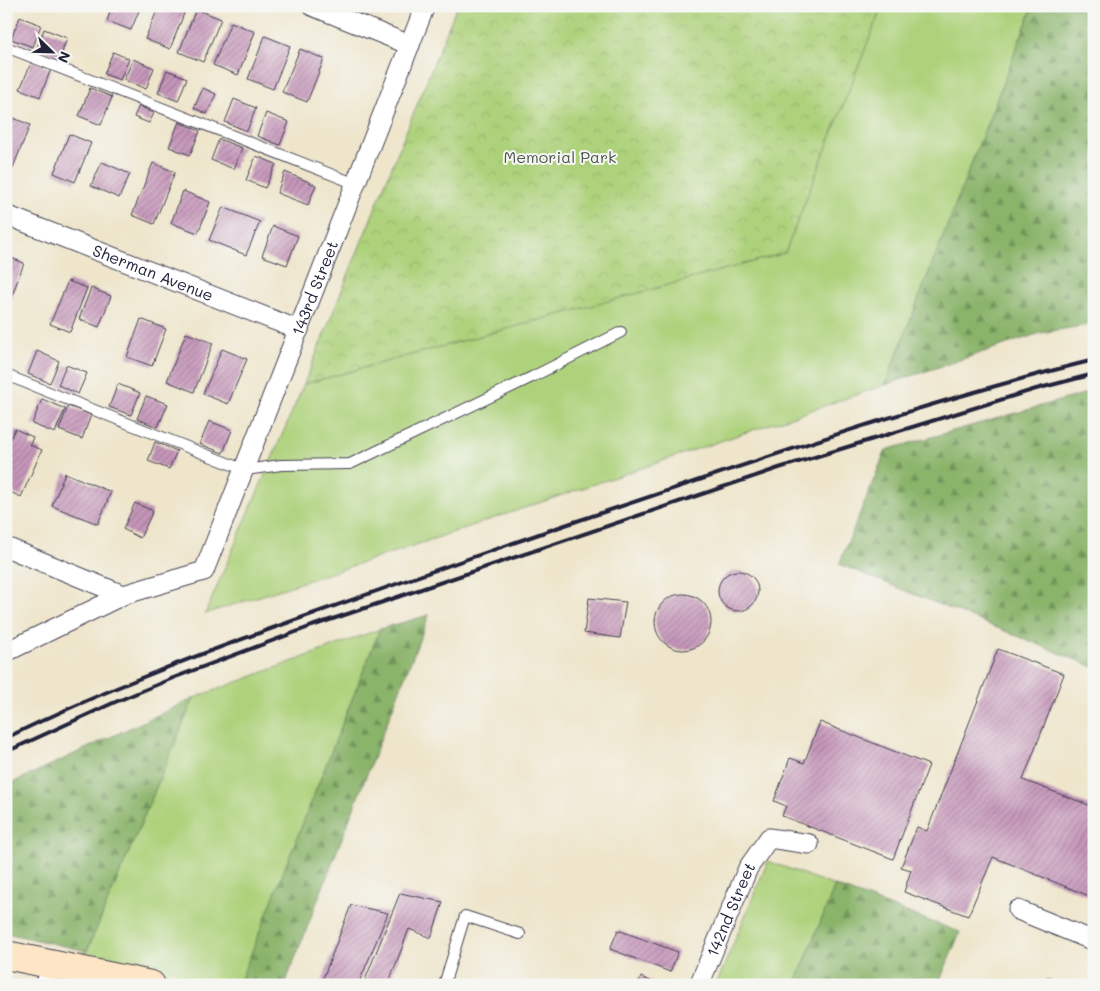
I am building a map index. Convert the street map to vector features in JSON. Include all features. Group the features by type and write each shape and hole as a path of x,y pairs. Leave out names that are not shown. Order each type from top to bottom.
{"main road":[{"path":"6,955 49,974 151,985"}],"street":[{"path":"312,6 410,45"},
{"name":"143rd Street","path":"123,594 204,571 426,6"},
{"name":"Sherman Avenue","path":"6,215 299,330"},
{"path":"6,547 123,594"},
{"path":"6,652 123,594"},
{"name":"142nd Street","path":"699,985 748,868 769,838 808,844"},
{"path":"1018,910 1094,941"}],"lane":[{"path":"6,47 356,184"},
{"path":"6,375 245,470 281,465 350,464 621,332"},
{"path":"444,985 465,916 520,934"}],"green space":[{"name":"Memorial Park","path":"457,6 882,6 785,253 304,384"},
{"path":"882,6 1033,6 885,385 404,549 205,614 304,384 785,253"},
{"path":"1033,6 1094,6 1094,324 1040,333 885,385"},
{"path":"1094,391 1094,667 839,564 886,450"},
{"path":"429,615 285,984 240,981 380,629"},
{"path":"380,629 239,985 45,985 54,964 87,951 194,698"},
{"path":"194,698 87,951 6,933 6,786"},
{"path":"768,861 835,886 795,985 716,985"},
{"path":"835,886 960,932 938,985 795,985"}],"building":[{"path":"112,6 141,6 131,30 107,21"},
{"path":"159,6 187,6 170,49 145,39"},
{"path":"196,9 221,19 203,62 179,52"},
{"path":"20,17 41,25 33,47 11,39"},
{"path":"231,22 255,32 238,75 213,65"},
{"path":"44,29 67,38 60,58 37,48"},
{"path":"265,36 290,46 273,89 248,79"},
{"path":"300,49 324,59 307,102 282,92"},
{"path":"113,52 129,59 120,80 104,74"},
{"path":"133,59 154,68 146,89 124,80"},
{"path":"32,61 51,69 40,97 20,89"},
{"path":"167,70 187,78 178,101 158,93"},
{"path":"90,88 112,97 101,125 79,116"},
{"path":"203,88 216,94 207,114 194,108"},
{"path":"234,99 256,108 247,131 225,122"},
{"path":"139,106 154,113 149,123 134,117"},
{"path":"266,113 289,122 280,145 257,136"},
{"path":"9,116 30,125 12,170 6,167 6,124"},
{"path":"179,122 200,131 190,155 169,147"},
{"path":"69,134 91,143 75,182 54,173"},
{"path":"219,139 242,148 234,169 211,160"},
{"path":"256,156 276,164 265,188 246,180"},
{"path":"102,162 130,174 119,198 91,186"},
{"path":"153,163 175,172 154,224 132,215"},
{"path":"285,172 316,185 308,205 277,193"},
{"path":"183,191 210,202 198,233 171,223"},
{"path":"223,207 260,222 246,255 209,240"},
{"path":"273,226 298,236 287,265 262,256"},
{"path":"6,256 24,263 10,301 6,300"},
{"path":"68,281 87,288 70,332 50,324"},
{"path":"91,288 111,296 99,327 79,319"},
{"path":"141,319 166,329 152,366 127,357"},
{"path":"186,333 213,343 194,392 167,381"},
{"path":"222,349 247,359 228,404 203,394"},
{"path":"37,351 59,361 50,383 28,374"},
{"path":"66,365 87,373 78,394 58,385"},
{"path":"118,384 140,393 131,415 109,407"},
{"path":"146,396 168,404 158,427 137,419"},
{"path":"42,399 65,409 55,433 32,424"},
{"path":"68,406 91,415 82,439 59,430"},
{"path":"209,421 232,430 223,453 200,444"},
{"path":"15,429 33,437 30,445 42,450 21,497 6,490 6,447"},
{"path":"155,442 177,451 169,469 148,461"},
{"path":"65,473 111,492 98,524 52,506"},
{"path":"135,503 153,511 140,538 123,529"},
{"path":"742,571 749,574 755,580 758,591 757,599 749,608 742,611 734,611 727,608 719,599 718,587 721,580 730,572"},
{"path":"683,594 694,596 703,602 709,611 711,622 709,633 703,642 694,648 683,650 672,648 663,642 657,633 655,622 657,611 663,602 672,596"},
{"path":"589,598 626,602 620,638 584,633"},
{"path":"998,649 1064,674 1023,780 1094,807 1094,898 993,857 968,916 904,892 911,870 901,867 917,827 927,831"},
{"path":"820,722 929,765 893,859 782,816 786,806 774,801 790,758 804,763"},
{"path":"400,893 443,902 431,938 409,929 388,985 363,985"},
{"path":"351,905 388,913 358,985 339,985 322,981"},
{"path":"618,930 678,952 670,972 610,949"},
{"path":"641,977 659,985 638,985"},
{"path":"1046,978 1064,985 1044,985"}],"railway":[{"path":"6,738 81,703 196,657 574,522 897,415 963,395 1094,360"},
{"path":"6,752 173,678 312,626 779,468 1036,389 1094,374"}]}
